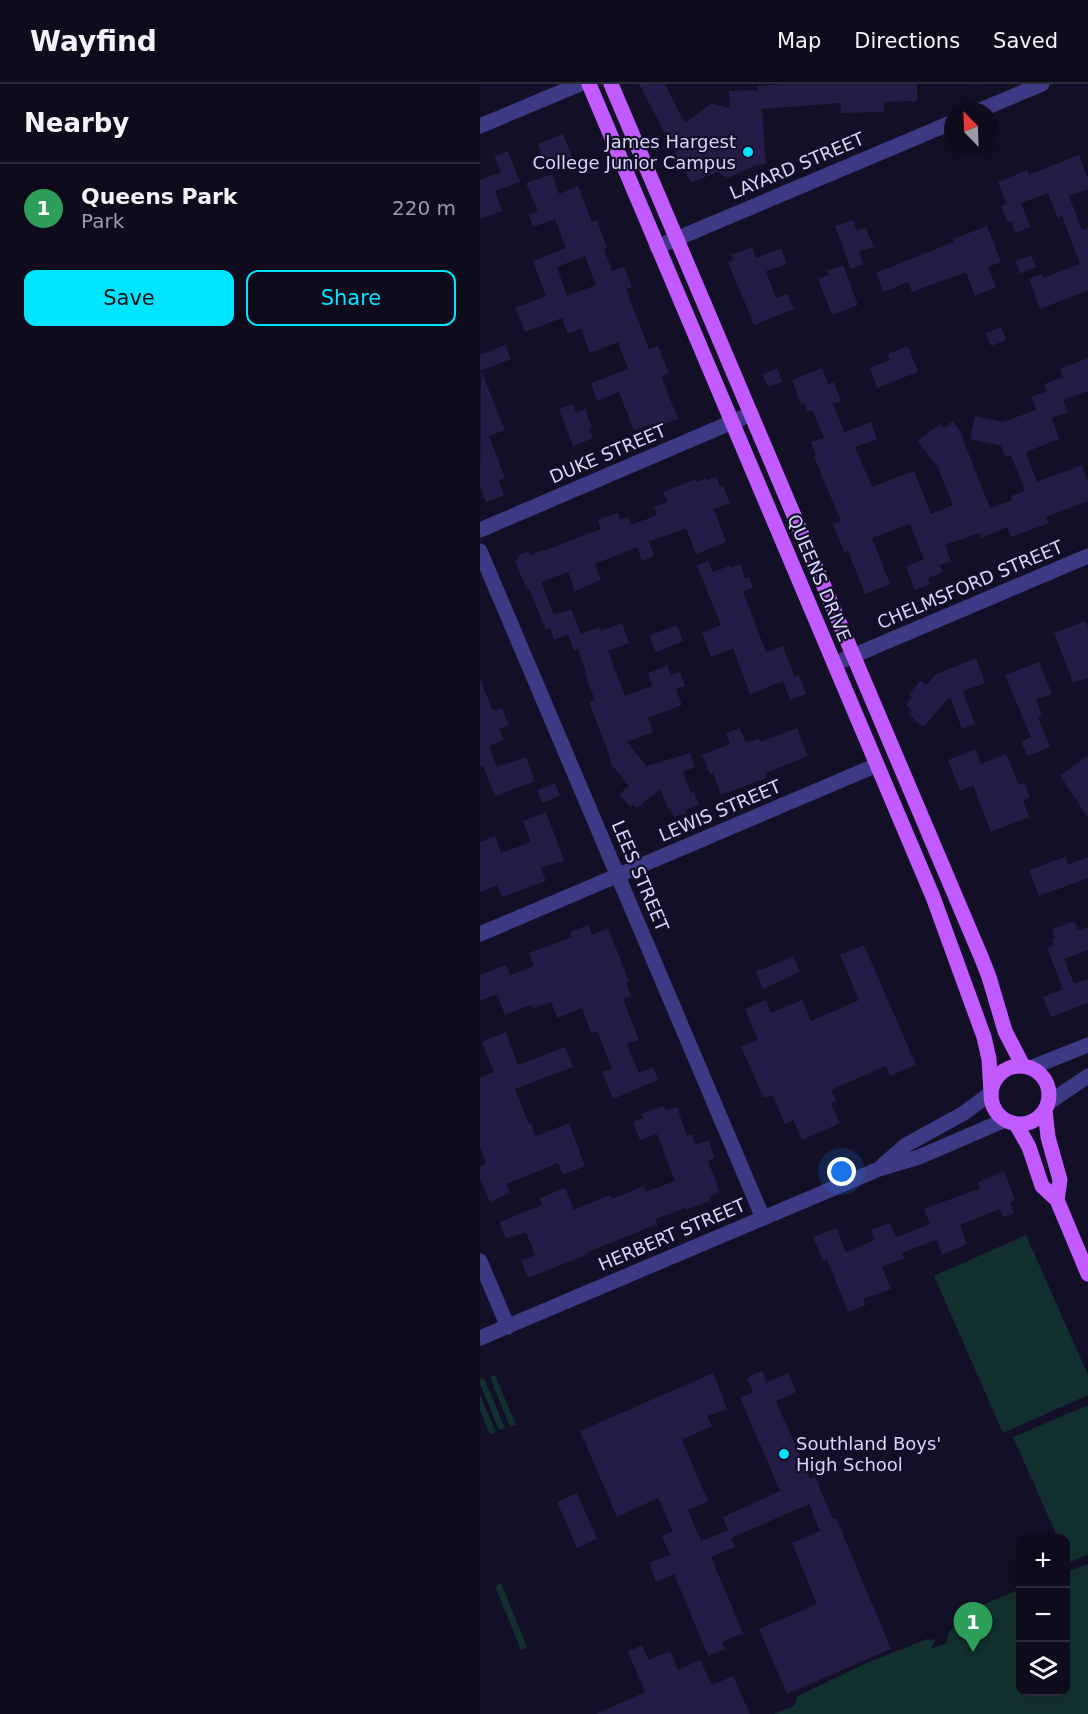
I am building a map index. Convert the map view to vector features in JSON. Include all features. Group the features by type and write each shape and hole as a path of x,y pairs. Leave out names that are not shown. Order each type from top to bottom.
{"main road":[{"name":"QUEENS DRIVE","path":"589,84 933,897 974,1009 988,1055 991,1093"},
{"name":"QUEENS DRIVE","path":"611,84 986,968 1005,1031 1026,1067"},
{"name":"HERBERT STREET","path":"991,1093 993,1084 1005,1070 1026,1067"},
{"path":"1026,1067 1040,1074 1045,1080 1049,1095 1048,1137 1060,1180 1057,1200"},
{"path":"991,1093 996,1112 1011,1122 1029,1147 1042,1186 1057,1200 1088,1274"},
{"name":"HERBERT STREET","path":"1011,1122 1033,1122 1047,1107"}],"street":[{"path":"480,126 580,84"},
{"path":"998,102 1041,84"},
{"name":"LAYARD STREET","path":"657,247 944,126"},
{"name":"DUKE STREET","path":"480,530 751,414"},
{"name":"LEES STREET","path":"480,550 763,1218"},
{"name":"CHELMSFORD STREET","path":"834,664 1088,556"},
{"name":"LEWIS STREET","path":"480,934 877,765"},
{"name":"HERBERT STREET","path":"1026,1067 1088,1045"},
{"name":"HERBERT STREET","path":"1047,1107 1088,1076"},
{"name":"HERBERT STREET","path":"879,1169 906,1145 964,1113 991,1093"},
{"name":"HERBERT STREET","path":"480,1338 879,1169 919,1157 1011,1122"},
{"path":"480,1261 508,1327"}],"green space":[{"path":"1026,1235 1088,1375 1088,1395 1003,1433 934,1276"},
{"path":"495,1375 516,1425 510,1427 490,1377"},
{"path":"484,1378 505,1428 499,1430 480,1384 480,1380"},
{"path":"480,1395 496,1432 490,1435 480,1410"},
{"path":"1088,1405 1088,1554 1070,1562 1070,1534 1056,1534 1013,1437"},
{"path":"1088,1564 1088,1714 774,1714 794,1706 798,1696 864,1664 927,1639 935,1640 931,1649 947,1643 949,1631 981,1606 1016,1591 1016,1696 1070,1696 1070,1571"},
{"path":"501,1583 527,1647 521,1650 495,1586"}],"building":[{"path":"639,84 665,84 685,123 711,103 730,108 729,91 758,90 757,86 917,84 917,101 884,102 884,112 841,113 840,103 762,109 766,164 754,166 728,178 717,172 691,183"},
{"path":"563,134 573,159 547,169 538,144"},
{"path":"508,151 520,182 495,191 502,211 480,219 480,180 501,172 494,156"},
{"path":"1079,155 1088,179 1088,189 1069,196 1082,230 1088,228 1088,290 1040,309 1029,279 1042,274 1043,278 1080,264 1062,216 1058,218 1048,193 1021,203 1030,227 1016,233 1011,221 1007,222 1001,206 1006,204 998,182 1027,170 1029,175"},
{"path":"552,174 559,194 578,186 592,222 597,220 612,271 624,267 632,287 626,289 649,349 658,346 669,373 661,376 678,419 656,427 654,423 634,431 619,392 597,401 591,383 628,369 618,342 590,353 581,329 568,334 562,318 525,332 515,308 546,296 533,261 566,248 555,219 533,227 529,215 538,212 526,183","holes":["585,256 596,285 567,296 557,267"]},
{"path":"853,220 857,231 866,228 874,247 859,252 864,264 851,269 835,226"},
{"path":"987,226 1001,262 988,267 996,287 975,296 966,272 912,292 908,282 884,292 876,273 954,242 953,239"},
{"path":"752,247 756,258 781,248 787,264 766,271 776,298 788,294 794,309 754,325 728,262 733,260 731,255"},
{"path":"1031,255 1036,267 1020,274 1015,261"},
{"path":"843,265 858,305 832,315 818,279 829,275 827,271"},
{"path":"1001,327 1006,340 991,346 986,333"},
{"path":"505,345 511,359 480,371 480,355"},
{"path":"908,346 918,372 877,388 870,368 890,360 888,354"},
{"path":"1088,358 1088,391 1063,400 1068,412 1052,418 1059,439 1026,452 1037,482 1082,465 1088,481 1088,501 1046,517 1049,523 1011,537 1007,527 981,538 979,533 945,545 951,561 940,565 943,572 928,578 930,584 915,590 906,566 924,559 910,524 872,538 890,584 865,594 848,551 844,552 833,524 841,521 814,457 816,456 811,442 824,438 812,410 807,412 804,403 801,404 792,380 822,368 828,384 834,382 841,401 833,403 844,432 871,422 877,439 855,447 872,487 914,471 931,514 953,505 938,468 918,441 940,424 944,428 953,421 959,429 990,508 1012,500 1011,496 1025,491 1011,455 1005,457 1001,446 970,439 975,416 1003,422 1036,410 1031,397 1047,391 1044,384 1063,377 1060,369"},
{"path":"777,368 783,382 768,387 762,374"},
{"path":"481,371 505,430 489,436 505,478 499,481 504,495 486,502 480,487"},
{"path":"572,404 576,413 585,409 592,427 589,428 593,438 573,446 559,409"},
{"path":"716,477 720,487 723,486 730,503 714,509 726,542 696,554 686,528 649,542 654,556 642,561 637,547 595,564 601,580 575,591 568,572 541,582 554,615 571,609 581,634 600,627 601,631 622,623 629,643 608,651 625,696 652,686 648,673 667,666 671,675 680,672 685,686 676,689 682,705 648,718 653,732 627,742 647,766 690,753 695,767 683,772 691,793 694,792 699,805 686,810 687,813 674,817 660,789 637,808 633,805 630,807 619,794 629,786 609,762 611,760 589,702 595,700 578,649 574,651 568,634 554,640 550,628 546,630 515,561 519,559 517,556 529,551 531,555 601,529 598,520 618,513 620,520 628,517 631,525 657,515 654,507 667,502 663,492 695,479 696,482"},
{"path":"708,561 713,572 740,564 745,578 749,577 753,588 743,592 766,652 783,646 795,677 799,675 806,694 790,700 783,681 750,694 733,648 711,657 702,633 721,625 697,566"},
{"path":"1085,621 1088,627 1088,678 1073,683 1054,633"},
{"path":"677,625 683,641 656,652 649,636"},
{"path":"976,658 985,683 963,691 975,724 962,729 950,697 923,727 908,714 912,710 906,705 912,698 909,694 921,680 926,685 936,674"},
{"path":"1039,662 1052,694 1036,700 1042,716 1038,718 1050,747 1028,756 1021,742 1031,737 1005,675"},
{"path":"480,679 493,711 502,708 509,725 499,729 504,740 489,746 497,767 526,757 535,781 495,796 483,766 480,767"},
{"path":"740,728 746,743 759,738 760,742 797,728 808,756 765,773 767,778 721,795 713,773 710,774 702,755 730,744 726,733"},
{"path":"975,749 981,764 1006,754 1019,785 1024,783 1030,797 1023,800 1029,817 991,832 973,785 960,791 948,760"},
{"path":"1088,756 1088,818 1060,775"},
{"path":"555,783 560,796 542,803 537,790"},
{"path":"546,812 564,860 541,868 546,881 502,897 497,885 480,892 480,842 495,836 501,853 531,842 523,821"},
{"path":"1065,857 1068,865 1088,857 1088,878 1039,896 1029,870"},
{"path":"1074,921 1078,930 1088,927 1088,950 1064,959 1074,984 1088,979 1088,1003 1051,1017 1043,997 1063,989 1047,948 1054,945 1052,939 1055,938 1052,929"},
{"path":"588,925 592,935 608,928 629,981 626,982 631,996 623,999 639,1040 627,1044 639,1073 653,1067 658,1080 613,1099 602,1072 612,1069 597,1031 591,1033 582,1008 557,1018 551,1002 532,1009 531,1005 505,1015 497,994 480,1001 480,975 506,965 510,975 534,966 529,953 572,937 570,932"},
{"path":"864,945 916,1065 890,1076 886,1066 831,1090 836,1101 831,1103 840,1123 802,1140 793,1120 785,1124 772,1095 764,1098 741,1047 758,1039 745,1009 766,1000 771,1013 802,1000 811,1021 859,1000 840,955"},
{"path":"793,956 800,972 763,989 756,972"},
{"path":"506,1032 518,1065 565,1047 573,1067 515,1089 536,1136 569,1123 585,1166 563,1175 558,1163 506,1184 510,1193 490,1202 480,1179 480,1166 486,1163 480,1148 480,1078 494,1072 482,1042"},
{"path":"663,1106 666,1111 677,1107 687,1136 692,1134 696,1145 708,1140 715,1158 708,1161 720,1192 709,1197 710,1201 656,1219 657,1224 528,1278 521,1260 535,1255 526,1232 506,1239 500,1222 542,1205 540,1198 565,1188 574,1210 610,1195 612,1199 644,1186 646,1192 675,1181 657,1134 640,1140 633,1122 643,1118 641,1114"},
{"path":"1004,1171 1015,1200 1010,1202 1014,1213 1003,1217 1000,1209 960,1225 967,1244 942,1255 936,1240 902,1253 904,1258 882,1267 891,1289 863,1299 866,1305 848,1312 827,1259 823,1261 813,1237 836,1228 846,1252 875,1240 871,1230 890,1223 896,1237 930,1224 924,1209 980,1188 978,1182"},
{"path":"762,1371 767,1382 788,1373 796,1392 776,1401 810,1479 815,1477 833,1519 836,1518 891,1649 787,1694 759,1629 817,1604 792,1543 820,1531 809,1504 731,1538 735,1547 711,1557 743,1633 722,1642 725,1649 708,1656 674,1574 656,1582 649,1563 670,1555 662,1536 673,1532 658,1498 617,1517 580,1431 713,1373 727,1409 707,1416 712,1426 682,1440 708,1501 688,1510 701,1541 728,1530 730,1535 723,1517 780,1491 740,1398 753,1392 747,1378"},
{"path":"577,1493 597,1539 577,1548 557,1502"},
{"path":"642,1645 649,1660 670,1651 678,1670 700,1660 712,1685 733,1676 750,1714 596,1714 645,1692 628,1652"}],"place":[{"name":"James Hargest College Junior Campus","path":"748,152"},
{"name":"Southland Boys' High School","path":"784,1454"},
{"name":"Queens Park","path":"973,1652"}]}
